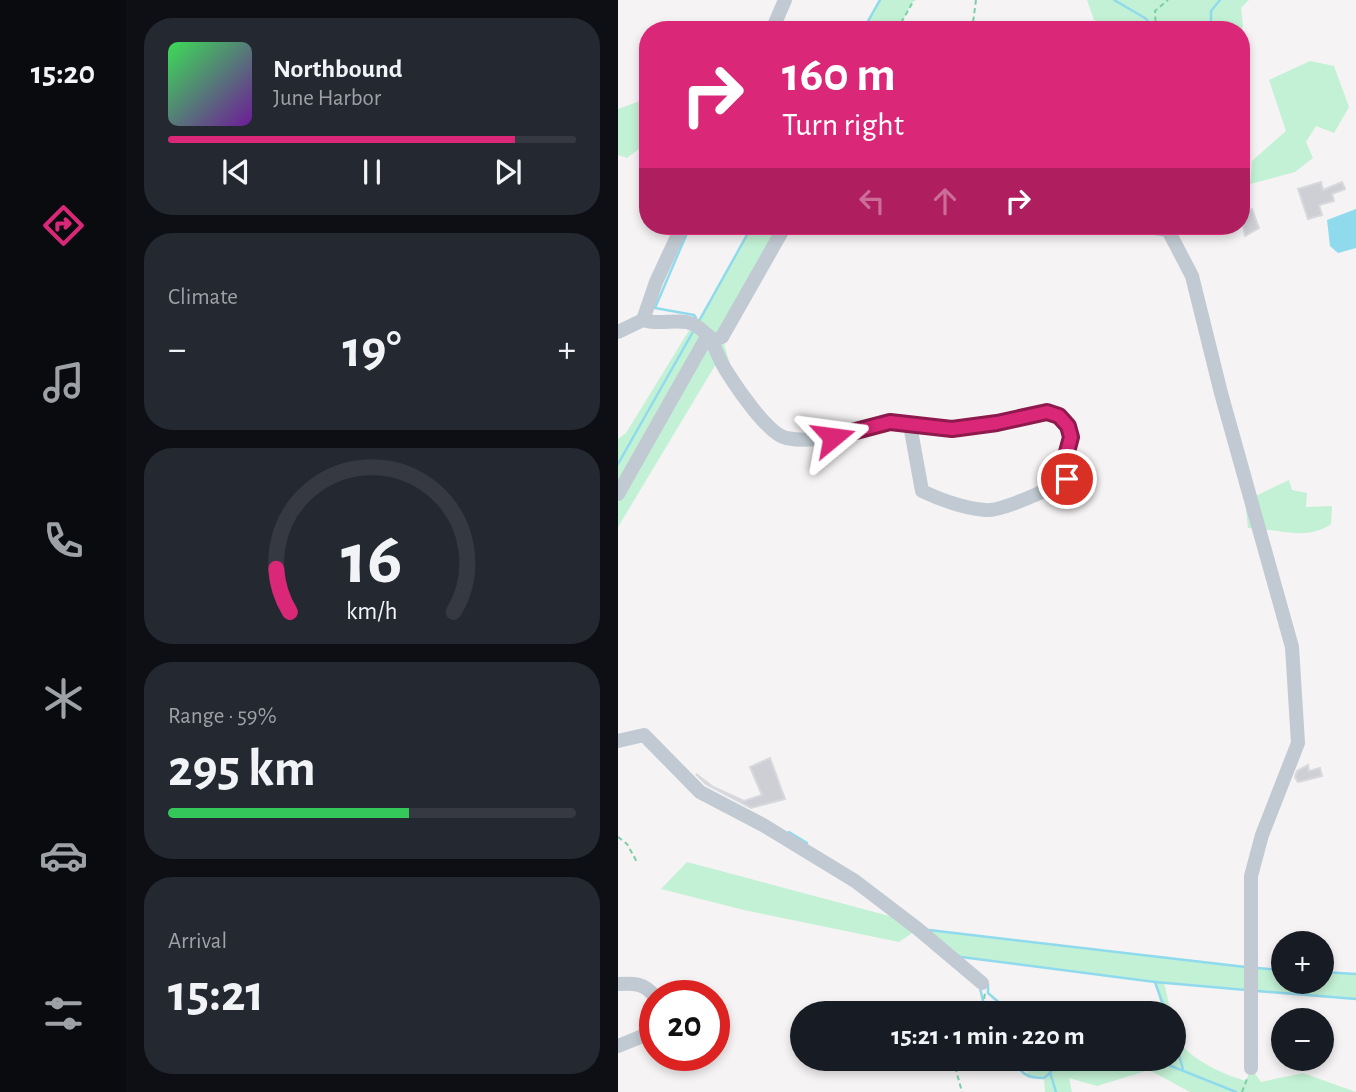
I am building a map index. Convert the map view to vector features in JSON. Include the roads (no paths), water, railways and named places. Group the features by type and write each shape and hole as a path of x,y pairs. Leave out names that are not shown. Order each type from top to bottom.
{"street":[{"path":"776,21 785,0"},
{"path":"643,320 656,282 678,235"},
{"path":"711,337 722,337 780,235"},
{"path":"1171,235 1191,275 1292,647 1298,743 1262,835 1251,876 1251,1068"},
{"path":"618,332 643,320 652,323 693,324 711,337 727,373 768,427 784,438 833,437 890,422 952,429 1047,412 1059,416 1068,426 1071,437 1067,452 1067,479 1048,490 988,511 942,501 922,491 910,425"},
{"path":"618,494 711,337"},
{"path":"618,741 644,735 700,792 763,825 855,881 918,929 981,983"},
{"path":"618,984 639,984"},
{"path":"618,1046 639,1037"}],"water":[{"path":"1356,209 1356,248 1338,253 1330,246 1327,220"}],"waterway":[{"path":"868,21 880,0"},
{"path":"1114,0 1148,21"},
{"path":"1211,21 1211,11 1220,0"},
{"path":"686,235 655,308 694,315 696,318"},
{"path":"699,321 747,235"},
{"path":"618,464 694,330"},
{"path":"789,832 807,843"},
{"path":"929,930 1245,967"},
{"path":"961,957 1155,982 1162,1001"},
{"path":"1257,968 1271,969"},
{"path":"1334,973 1357,974"},
{"path":"1155,982 1246,990"},
{"path":"988,984 988,993 997,1001"},
{"path":"980,988 983,1001"},
{"path":"1257,991 1357,999"},
{"path":"1056,1092 1050,1072 1061,1061 1097,1069 1127,1060 1161,1062 1236,1092"},
{"path":"1021,1071 1029,1076 1044,1078 1050,1073"}]}
